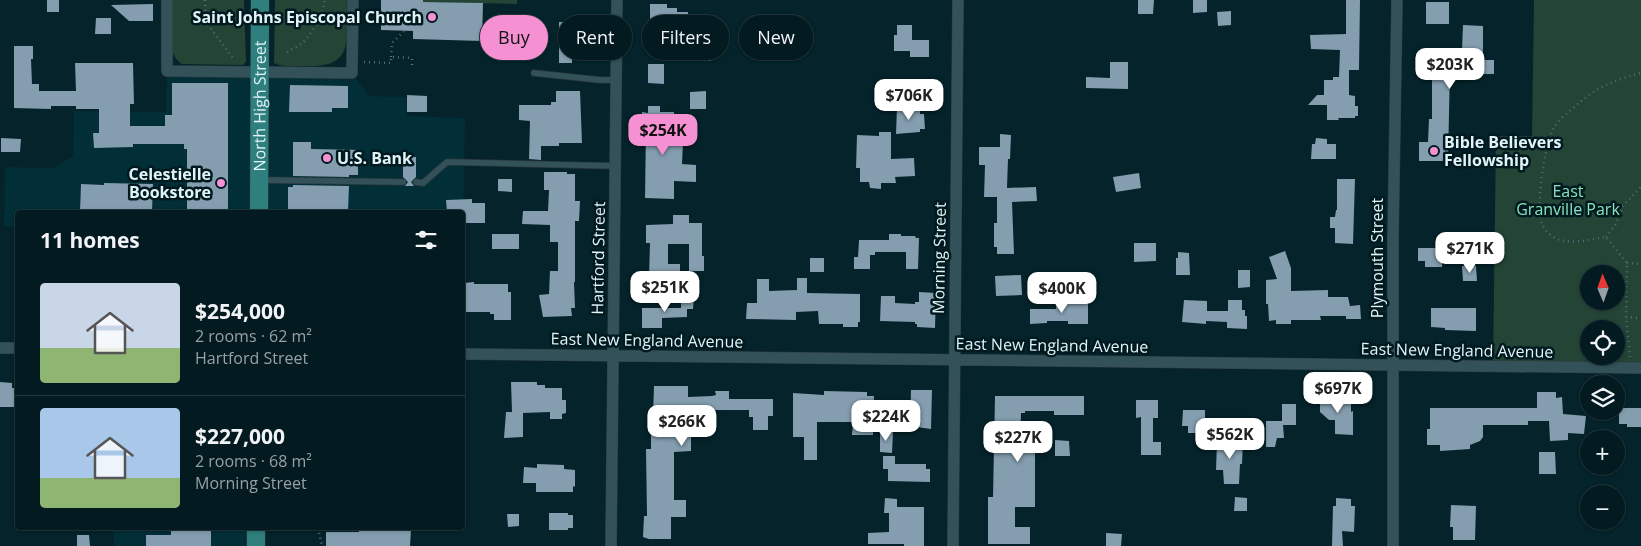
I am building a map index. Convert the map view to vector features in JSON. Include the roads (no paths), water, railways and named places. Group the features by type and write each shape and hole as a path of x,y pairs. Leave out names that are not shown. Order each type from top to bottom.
{"main road":[{"name":"North High Street","path":"259,210 260,0"},
{"path":"256,530 256,546"}],"street":[{"path":"167,0 166,71 352,73 353,0"},
{"name":"Hartford Street","path":"611,546 617,0"},
{"name":"Morning Street","path":"953,546 958,0"},
{"name":"Plymouth Street","path":"1393,546 1397,0"},
{"path":"0,348 15,348"},
{"name":"East New England Avenue","path":"465,354 1636,368"}],"lane":[{"path":"534,74 616,80"},
{"path":"416,182 423,182 447,162 615,166"},
{"path":"260,180 403,182"}],"place":[{"name":"Saint Johns Episcopal Church","path":"432,17"},
{"name":"Bible Believers Fellowship","path":"1434,151"},
{"name":"U.S. Bank","path":"327,158"},
{"name":"Celestielle Bookstore","path":"221,183"}],"park label":[{"name":"East Granville Park","path":"1568,200"}]}
